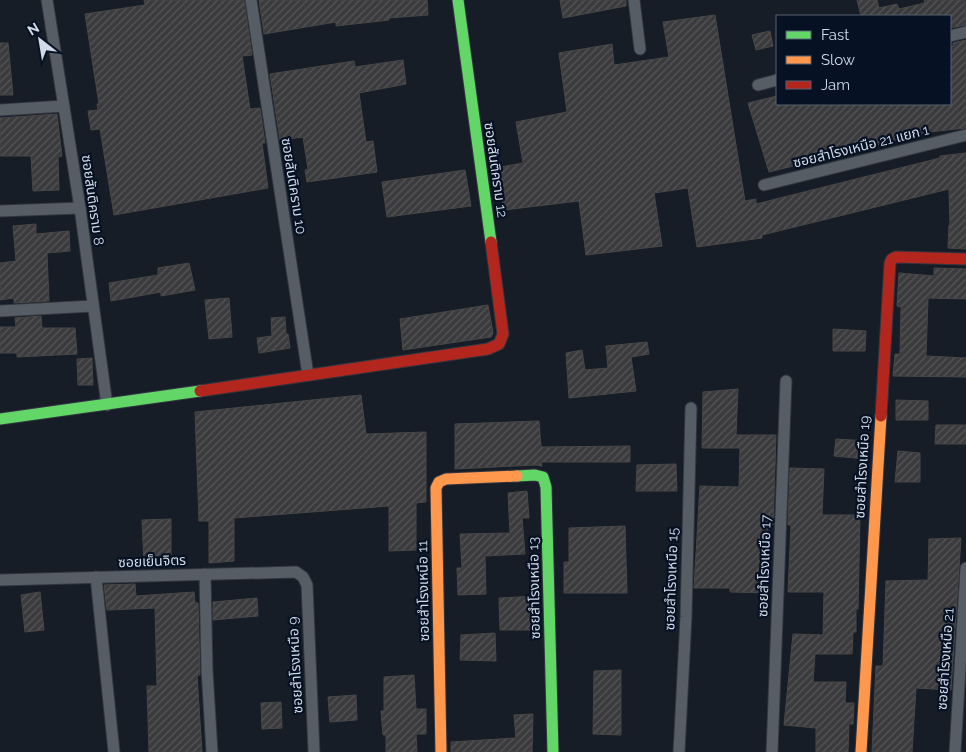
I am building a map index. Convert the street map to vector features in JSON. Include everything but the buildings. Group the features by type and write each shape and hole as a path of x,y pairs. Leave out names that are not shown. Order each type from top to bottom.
{"street":[{"name":"ซอยสันติคราม 8","path":"48,0 80,208 106,405"},
{"name":"ซอยสันติคราม 10","path":"251,0 308,376"},
{"name":"ซอยสันติคราม 12","path":"308,376 488,349 500,344 503,334 458,0"},
{"path":"634,0 640,49"},
{"path":"951,36 966,32"},
{"path":"758,84 776,80"},
{"path":"0,110 64,106"},
{"name":"ซอยสำโรงเหนือ 21 แยก 1","path":"764,185 966,135"},
{"path":"0,211 80,208"},
{"name":"ซอยสำโรงเหนือ 19","path":"861,752 890,263 896,257 966,259"},
{"path":"0,311 93,306"},
{"path":"0,419 308,376"},
{"name":"ซอยสำโรงเหนือ 17","path":"772,752 786,381"},
{"name":"ซอยสำโรงเหนือ 15","path":"679,752 686,617 691,408"},
{"name":"ซอยสำโรงเหนือ 13","path":"490,477 535,474 543,477 546,487 553,752"},
{"name":"ซอยสำโรงเหนือ 11","path":"441,752 436,488 440,482 446,479 490,477"},
{"name":"ซอยสำโรงเหนือ 21","path":"955,752 966,568"},
{"name":"ซอยเย็นจิตร","path":"0,580 296,572 303,577"},
{"path":"205,574 207,670 212,752"},
{"path":"96,577 114,752"},
{"name":"ซอยสำโรงเหนือ 9","path":"303,577 307,585 314,752"}],"traffic: fast":[{"path":"458,0 491,242"},
{"path":"0,419 200,391"},
{"path":"517,476 535,475 543,477 546,487 553,752"}],"traffic: slow":[{"path":"861,752 881,416"},
{"path":"441,752 436,488 439,482 446,479 517,476"}],"traffic: jam":[{"path":"200,391 488,349 499,344 503,334 491,242"},
{"path":"881,416 890,263 892,259 896,257 966,259"}]}
